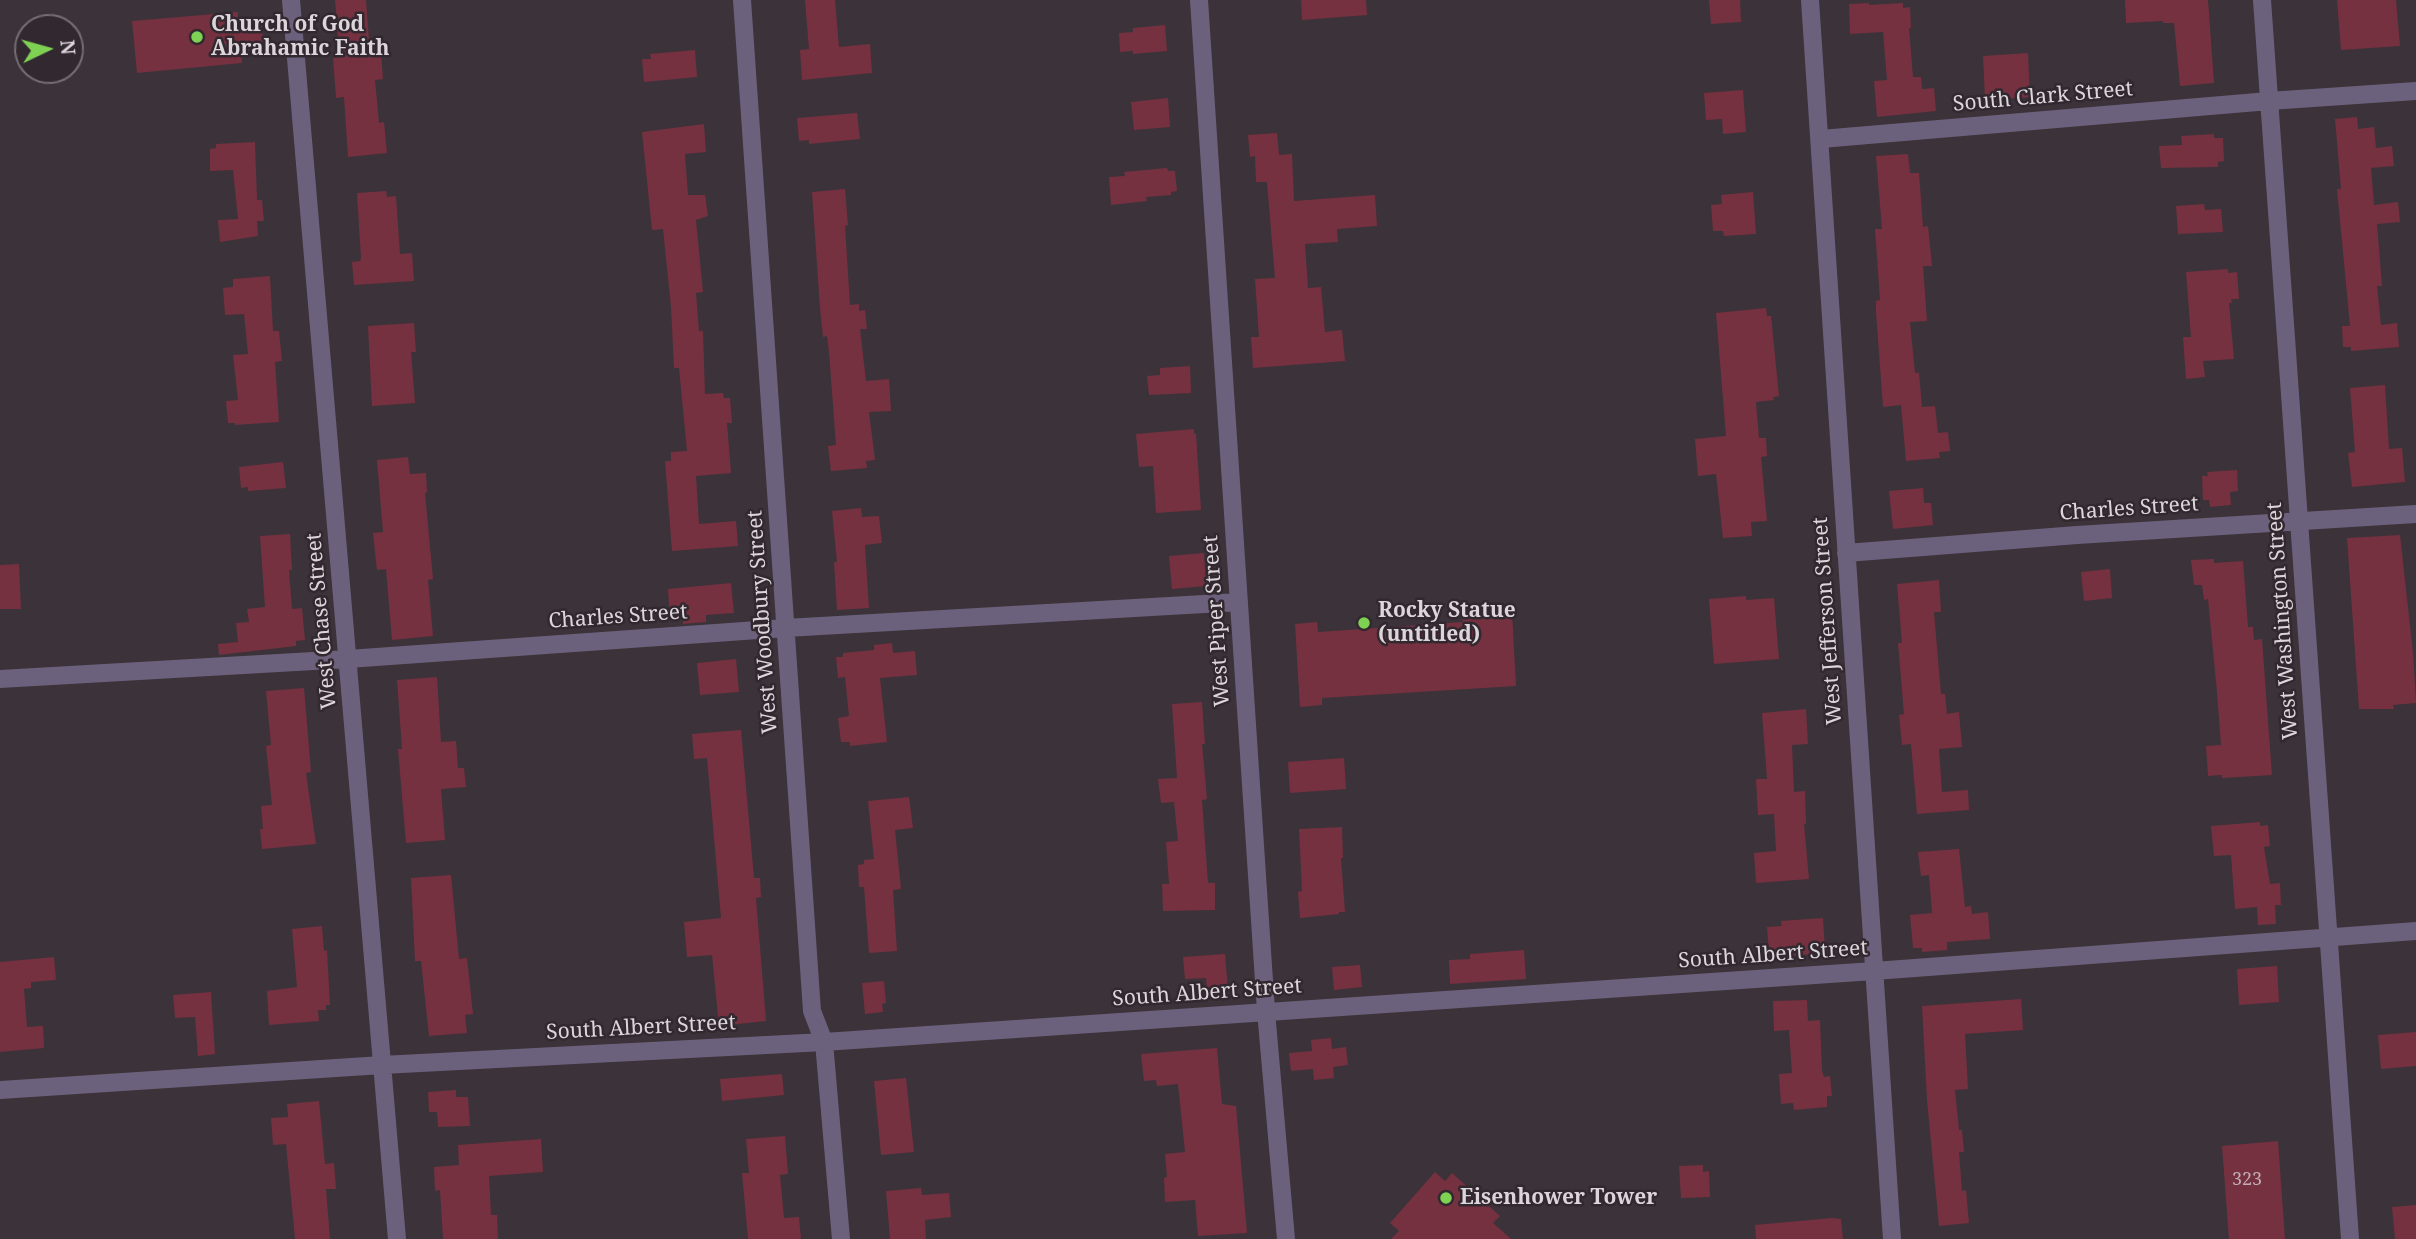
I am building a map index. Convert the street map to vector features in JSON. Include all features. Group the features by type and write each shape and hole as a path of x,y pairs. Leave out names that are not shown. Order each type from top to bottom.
{"street":[{"name":"West Chase Street","path":"291,0 397,1239"},
{"name":"West Woodbury Street","path":"742,0 812,1011 824,1042 841,1239"},
{"name":"West Piper Street","path":"1199,0 1266,1011 1286,1239"},
{"name":"West Jefferson Street","path":"1810,0 1892,1239"},
{"name":"West Washington Street","path":"2262,0 2350,1239"},
{"name":"South Clark Street","path":"1821,138 2269,100 2416,91"},
{"name":"Charles Street","path":"1846,553 2077,535 2416,514"},
{"name":"Charles Street","path":"0,679 348,659 786,628 1239,602"},
{"name":"South Albert Street","path":"0,1090 382,1065 824,1042 1874,971 2416,931"}],"building":[{"path":"335,0 366,0 370,54 381,53 383,79 375,80 379,123 384,122 387,153 348,157 344,97 336,98 333,58 340,57"},
{"path":"805,0 835,0 839,47 870,44 872,73 802,80 800,50 809,49"},
{"path":"1301,0 1366,0 1367,15 1302,20"},
{"path":"1709,0 1740,0 1741,22 1711,24"},
{"path":"2125,0 2208,0 2214,83 2180,86 2174,23 2126,23"},
{"path":"2337,0 2396,0 2400,46 2341,50"},
{"path":"1903,3 1903,8 1910,7 1913,77 1921,77 1922,89 1934,88 1936,111 1877,117 1874,81 1887,80 1883,32 1850,34 1849,4"},
{"path":"238,12 238,22 261,20 264,49 241,51 242,63 137,73 132,21"},
{"path":"1165,25 1167,51 1133,54 1133,51 1120,52 1119,33 1133,32 1133,28"},
{"path":"695,50 697,77 644,82 642,59 651,59 650,54"},
{"path":"2028,53 2030,97 1985,100 1983,56"},
{"path":"1743,90 1746,132 1723,134 1722,119 1706,120 1704,93"},
{"path":"1168,98 1170,127 1134,130 1131,102"},
{"path":"857,113 860,139 809,144 809,140 799,141 797,118"},
{"path":"2357,117 2358,129 2374,127 2376,148 2392,146 2394,166 2371,168 2374,205 2398,202 2400,222 2377,224 2382,286 2377,286 2381,325 2397,323 2399,347 2351,351 2351,347 2343,347 2342,326 2350,326 2337,189 2341,189 2335,119"},
{"path":"704,124 706,152 685,154 688,195 705,195 708,216 696,220 703,292 696,293 699,331 703,331 705,394 723,393 724,398 730,398 732,423 727,423 731,473 696,476 699,524 736,521 738,546 672,551 665,461 671,461 671,452 687,451 679,368 674,368 663,229 652,230 642,132"},
{"path":"1277,133 1279,155 1292,154 1294,201 1375,195 1377,226 1337,229 1338,242 1305,244 1308,288 1321,287 1325,332 1342,330 1345,361 1253,368 1251,337 1259,337 1255,279 1275,278 1267,182 1256,182 1255,156 1250,157 1248,135"},
{"path":"2214,134 2214,138 2223,138 2224,161 2218,162 2218,167 2161,168 2159,146 2182,145 2181,136"},
{"path":"255,142 257,200 262,200 264,221 257,221 258,236 220,242 218,220 238,219 233,170 210,171 210,149 216,148 216,144"},
{"path":"1908,154 1910,173 1919,173 1923,227 1928,226 1932,266 1923,266 1927,321 1910,322 1915,373 1919,373 1922,407 1935,406 1938,433 1948,432 1950,451 1939,452 1940,458 1906,461 1901,405 1883,407 1876,312 1876,301 1880,300 1875,229 1882,229 1876,156"},
{"path":"1167,168 1168,171 1175,171 1177,191 1171,192 1171,195 1146,197 1147,201 1111,205 1109,177 1125,176 1124,172"},
{"path":"845,189 850,305 859,304 859,311 865,310 867,329 860,329 866,381 889,379 891,411 869,412 875,460 866,461 867,468 831,471 828,446 836,445 829,352 827,336 823,337 820,308 812,192"},
{"path":"386,191 387,197 396,196 400,254 412,253 414,281 354,285 352,262 360,261 361,258 357,193"},
{"path":"1753,192 1756,234 1724,236 1723,231 1713,231 1711,205 1722,204 1721,195"},
{"path":"2204,204 2205,210 2221,209 2223,232 2178,234 2176,206"},
{"path":"2228,269 2228,273 2237,272 2239,299 2231,299 2232,303 2229,303 2234,359 2203,361 2205,377 2186,379 2183,337 2191,337 2186,272"},
{"path":"270,276 273,331 279,331 282,361 275,362 279,422 235,425 228,423 226,401 238,400 233,355 248,354 244,314 225,315 223,288 233,287 233,279"},
{"path":"1766,308 1767,316 1771,316 1779,396 1773,397 1774,400 1756,402 1759,438 1766,438 1767,456 1761,457 1767,521 1751,522 1752,536 1723,538 1716,474 1698,476 1695,439 1726,436 1716,313"},
{"path":"414,323 416,352 411,352 415,403 372,406 368,326"},
{"path":"1190,366 1191,393 1149,395 1147,376 1160,375 1160,368"},
{"path":"2385,385 2389,449 2402,448 2405,482 2352,487 2348,453 2355,452 2350,388"},
{"path":"1194,429 1201,510 1156,513 1153,466 1139,467 1136,434"},
{"path":"408,457 410,474 426,473 425,493 433,579 428,580 433,636 392,640 386,569 377,570 373,533 383,532 377,460"},
{"path":"283,462 286,488 248,491 248,487 241,488 239,467"},
{"path":"2237,470 2238,491 2230,492 2231,505 2210,507 2209,500 2203,500 2202,476 2208,476 2207,472"},
{"path":"1923,488 1924,503 1931,503 1933,525 1893,529 1889,491"},
{"path":"861,508 862,517 879,516 882,543 865,545 869,608 837,610 834,562 837,562 832,511"},
{"path":"290,534 292,609 302,608 305,640 296,641 296,646 219,655 218,644 238,642 236,623 249,622 247,609 265,607 260,536"},
{"path":"2400,535 2416,703 2393,705 2394,709 2359,709 2347,538"},
{"path":"1204,553 1206,586 1172,589 1169,556"},
{"path":"2214,559 2214,563 2243,561 2248,627 2253,627 2254,640 2262,639 2272,775 2222,778 2222,775 2208,776 2206,746 2221,745 2217,692 2208,599 2204,600 2202,585 2194,585 2191,560"},
{"path":"19,564 21,609 0,609 0,565"},
{"path":"2110,569 2112,598 2084,601 2081,572"},
{"path":"1939,580 1941,612 1934,612 1941,694 1945,694 1947,714 1959,712 1962,747 1939,749 1942,792 1968,790 1969,810 1917,814 1911,744 1902,745 1899,715 1904,714 1898,643 1902,643 1897,584"},
{"path":"731,583 734,613 706,615 706,622 683,624 683,618 670,619 668,589"},
{"path":"1746,596 1746,600 1774,598 1779,659 1714,664 1709,599"},
{"path":"1512,612 1516,686 1322,698 1322,705 1300,707 1295,624 1317,622 1318,632 1463,622 1462,615"},
{"path":"892,643 893,653 915,651 917,675 880,678 887,742 850,746 850,742 841,742 838,718 849,716 845,677 838,678 836,657 843,657 843,653 874,650 874,645"},
{"path":"736,659 739,692 700,695 697,663"},
{"path":"437,677 441,742 456,741 458,768 464,768 466,787 441,789 445,840 406,843 398,749 402,749 397,680"},
{"path":"304,688 311,772 306,773 316,844 262,849 261,806 272,805 266,746 271,745 266,691"},
{"path":"1202,702 1205,744 1202,744 1207,799 1202,800 1208,883 1215,883 1215,910 1163,911 1162,884 1169,884 1166,842 1178,841 1174,802 1161,803 1158,779 1177,778 1172,704"},
{"path":"1806,709 1808,744 1792,745 1794,792 1805,791 1804,824 1809,879 1756,883 1754,853 1776,851 1774,814 1758,815 1756,779 1767,779 1762,713"},
{"path":"741,730 754,878 760,878 761,897 756,898 766,1021 719,1026 712,955 687,957 684,922 721,918 707,758 694,759 692,734"},
{"path":"1344,758 1346,789 1290,793 1288,762"},
{"path":"909,797 913,828 895,830 901,889 893,890 897,951 869,953 864,887 859,887 858,865 864,864 864,860 874,859 868,801"},
{"path":"2260,822 2260,826 2268,825 2270,846 2264,847 2270,884 2280,883 2281,905 2275,905 2276,924 2258,925 2257,907 2235,909 2231,855 2214,856 2211,826"},
{"path":"1342,827 1345,912 1300,918 1298,892 1302,891 1299,829"},
{"path":"1959,849 1965,907 1971,906 1972,914 1988,912 1990,939 1947,942 1947,950 1922,952 1922,948 1913,948 1910,915 1932,913 1929,875 1921,876 1918,852"},
{"path":"451,875 459,959 467,958 473,1014 465,1015 467,1033 429,1036 421,961 415,961 411,878"},
{"path":"1823,918 1825,949 1815,949 1815,954 1782,956 1782,952 1769,953 1767,927 1782,926 1781,921"},
{"path":"322,926 324,951 327,950 330,1005 326,1005 326,1010 318,1010 319,1021 269,1025 267,991 297,987 292,929"},
{"path":"1524,950 1526,979 1450,984 1449,960 1470,959 1470,954"},
{"path":"1225,954 1228,989 1207,990 1206,978 1185,979 1183,957"},
{"path":"54,957 56,980 31,982 31,988 24,989 27,1027 43,1026 44,1048 0,1052 0,962"},
{"path":"1360,965 1362,987 1334,990 1332,967"},
{"path":"2277,966 2279,1002 2239,1005 2237,969"},
{"path":"884,981 886,1003 882,1004 883,1012 865,1014 862,983"},
{"path":"211,992 215,1054 198,1056 195,1017 175,1018 173,995"},
{"path":"2021,999 2023,1030 1965,1034 1968,1089 1955,1090 1964,1152 1959,1152 1962,1191 1966,1190 1969,1223 1939,1226 1927,1100 1922,1006"},
{"path":"1807,1000 1808,1021 1820,1020 1822,1071 1824,1077 1830,1076 1832,1096 1827,1096 1827,1107 1794,1110 1793,1103 1781,1104 1779,1074 1792,1073 1789,1030 1774,1031 1773,1001"},
{"path":"2416,1032 2416,1066 2381,1069 2378,1035"},
{"path":"1331,1038 1332,1049 1346,1047 1348,1065 1333,1067 1334,1078 1314,1080 1313,1069 1291,1071 1289,1053 1312,1051 1311,1040"},
{"path":"1217,1048 1222,1104 1236,1106 1247,1233 1198,1236 1195,1200 1165,1202 1165,1154 1185,1152 1178,1084 1157,1086 1156,1080 1144,1081 1141,1054"},
{"path":"782,1074 784,1095 722,1101 720,1079"},
{"path":"906,1078 914,1152 881,1155 874,1081"},
{"path":"456,1090 456,1097 468,1097 470,1126 438,1127 437,1112 429,1112 428,1092"},
{"path":"319,1101 325,1164 334,1163 336,1189 326,1189 330,1239 295,1239 286,1144 273,1145 271,1118 288,1117 287,1104"},
{"path":"785,1136 788,1174 780,1175 784,1218 799,1217 801,1239 748,1239 742,1173 749,1173 746,1139"},
{"path":"541,1139 543,1172 489,1176 491,1215 497,1215 498,1239 443,1239 440,1190 435,1191 434,1167 459,1165 458,1145"},
{"path":"2278,1141 2285,1239 2229,1239 2222,1146"},
{"path":"1703,1165 1703,1172 1709,1171 1710,1197 1681,1198 1679,1166"},
{"name":"Eisenhower Tower","path":"1435,1172 1445,1181 1452,1173 1500,1216 1493,1223 1511,1239 1391,1239 1399,1231 1390,1223"},
{"path":"921,1188 922,1195 949,1193 951,1217 925,1220 926,1239 890,1239 886,1191"},
{"path":"2416,1205 2416,1239 2395,1239 2392,1207"},
{"path":"1841,1219 1843,1239 1756,1239 1755,1225"}],"place":[{"name":"Church of God Abrahamic Faith","path":"197,37"},
{"name":"Rocky Statue (untitled)","path":"1364,623"},
{"name":"Eisenhower Tower","path":"1446,1198"}]}
